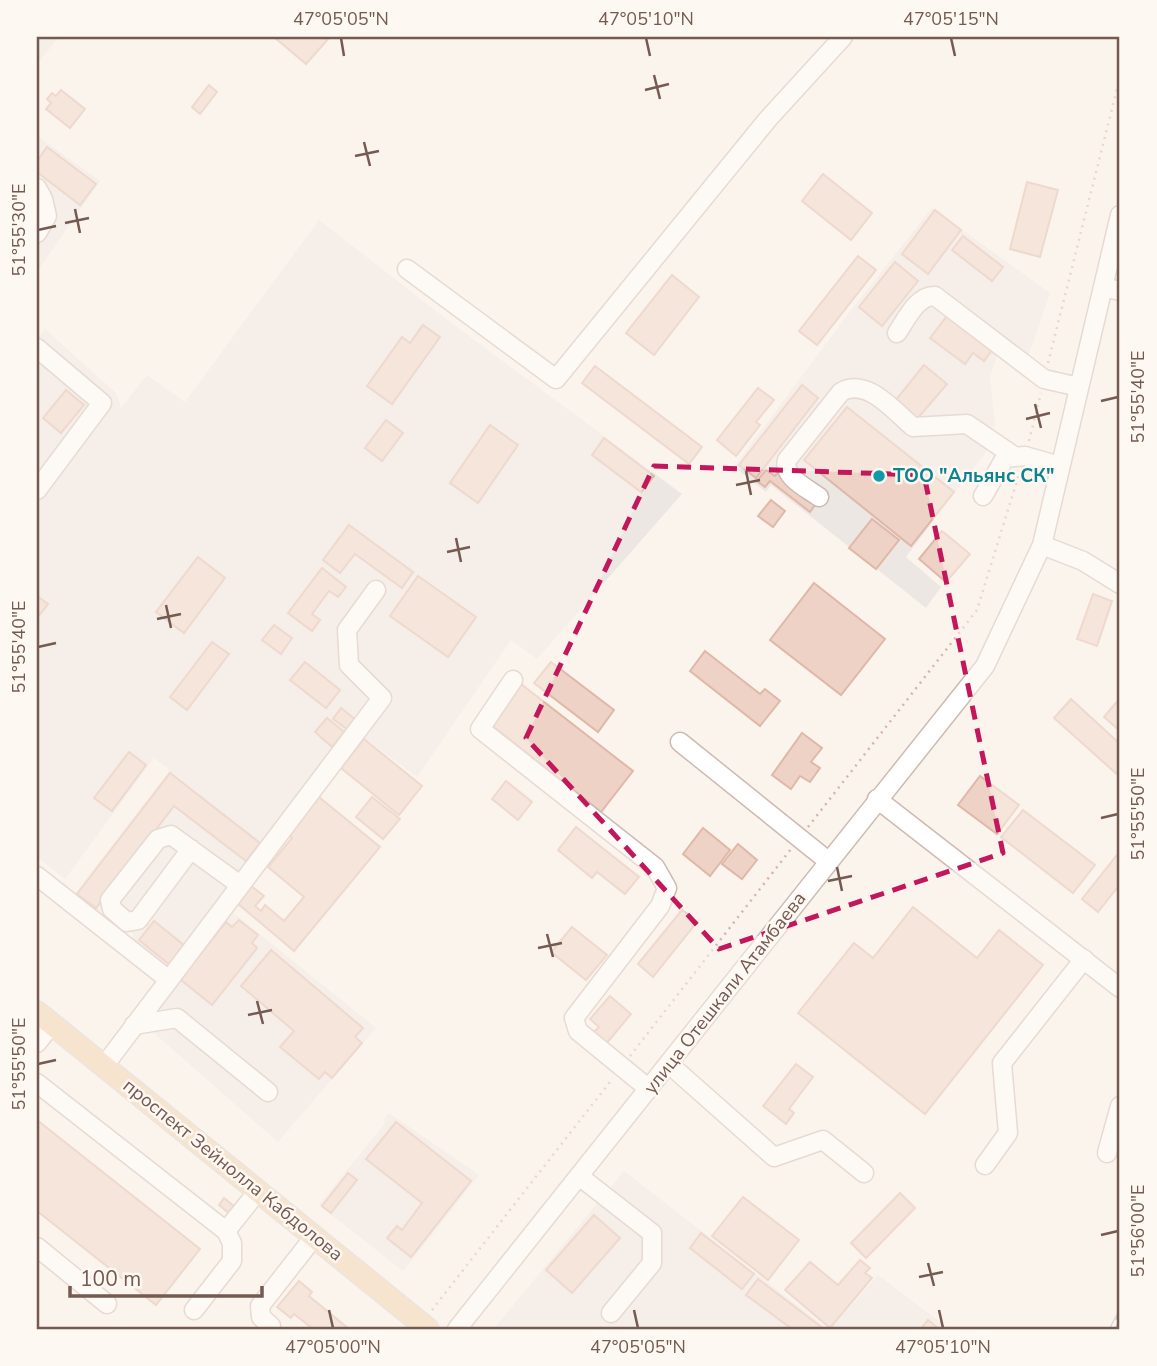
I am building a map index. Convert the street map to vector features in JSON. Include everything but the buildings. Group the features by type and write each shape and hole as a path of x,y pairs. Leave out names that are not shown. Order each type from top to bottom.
{"main road":[{"name":"проспект Зейнолла Кабдолова","path":"44,1018 423,1327"}],"street":[{"path":"407,269 556,379 768,119 843,37"},
{"path":"37,188 47,216 37,233"},
{"name":"улица Отешкали Атамбаева","path":"457,1329 985,666 1042,545 1079,387 1112,289 1120,215"},
{"path":"897,333 921,299 935,296 1044,379 1079,387"},
{"path":"37,348 102,403 37,490"},
{"path":"819,497 789,474 785,467 787,460 841,393 848,388 868,390 913,427 967,424 1019,456 1060,466"},
{"path":"983,496 1005,458 1019,456"},
{"path":"1042,545 1083,561 1120,584"},
{"path":"104,1066 382,698 349,665 347,630 376,590"},
{"path":"513,680 480,729 655,867 667,888 660,906 574,1018 578,1031 649,1089"},
{"path":"680,742 828,861"},
{"path":"877,799 1120,988"},
{"path":"191,849 138,920 127,922 112,909 110,901 158,839 171,835 191,849 240,885"},
{"path":"37,876 169,980"},
{"path":"985,1166 1008,1133 1002,1063 1084,959"},
{"path":"37,1044 44,1018"},
{"path":"134,1025 177,1018 268,1092"},
{"path":"669,1064 775,1157 823,1140 864,1173"},
{"path":"37,1083 226,1231 232,1243 232,1261 194,1310"},
{"path":"1107,1153 1120,1106"},
{"path":"579,1176 652,1234 652,1263 611,1313"},
{"path":"226,1231 258,1191"},
{"path":"271,1326 261,1317 260,1306 314,1237"},
{"path":"37,1247 107,1304"}],"path":[{"path":"423,1327 977,610 1019,456 1044,379 1120,77"}],"highlighted area":[{"path":"654,466 924,475 1003,853 719,949 526,738"}],"shaded area":[{"path":"37,37 59,37 37,64"},
{"path":"37,136 100,181 37,272"},
{"path":"932,208 1050,293 1028,357 1008,342 997,356 990,377 995,425 981,443 988,449 906,557 941,587 926,608 771,485 766,492 734,467 852,309"},
{"path":"319,220 454,325 682,494 537,659 511,640 417,777 353,729 171,969 132,943 133,934 125,929 118,931 77,898 76,892 170,770 154,758 65,879 37,857 37,340 45,329 117,394 121,408 147,375 185,402"},
{"path":"231,911 376,1028 278,1142 154,1033 154,1012"},
{"path":"389,1113 479,1175 403,1271 319,1205 385,1123 384,1119"},
{"path":"624,1171 828,1329 500,1329 496,1326"},
{"path":"878,1275 949,1329 831,1329"}],"railway":[{"path":"1112,1329 1120,1314"}],"place":[{"name":"ТОО \"Альянс СК\"","path":"879,476"}]}
